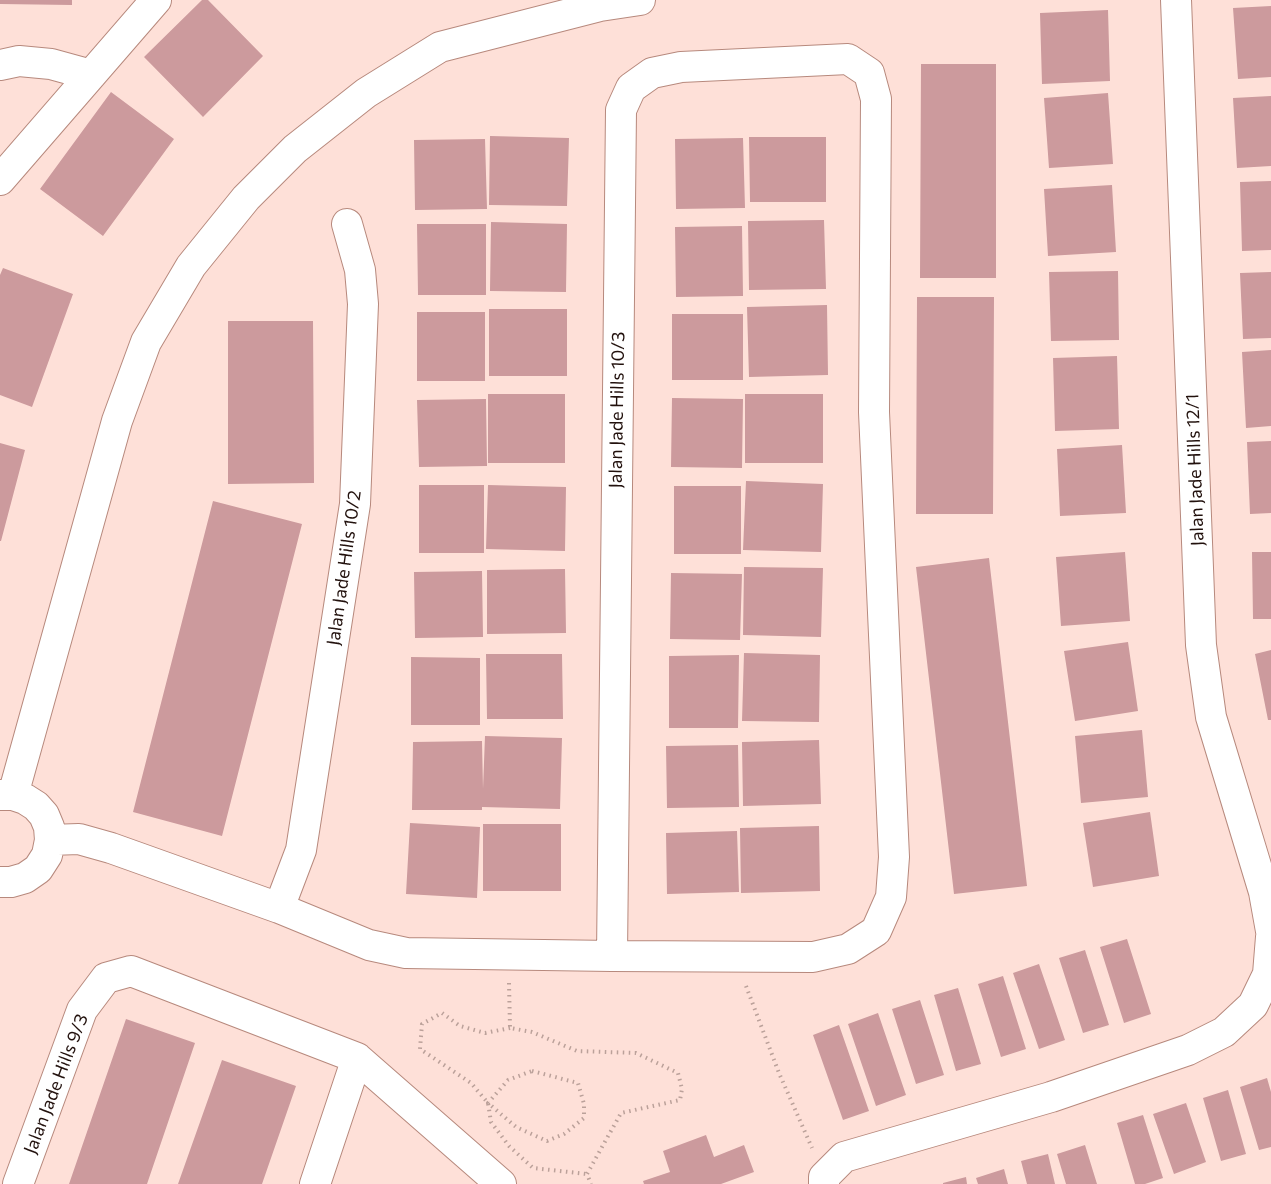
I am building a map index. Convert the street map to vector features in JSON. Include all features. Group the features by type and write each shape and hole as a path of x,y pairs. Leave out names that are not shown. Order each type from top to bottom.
{"street":[{"path":"0,180 156,0"},
{"path":"0,882 25,878 38,869 47,855 50,840 49,827 44,815 25,799 6,795 117,421 146,342 191,267 246,198 295,149 366,93 440,47 600,6 640,0"},
{"name":"Jalan Jade Hills 12/1","path":"1176,0 1202,645 1211,717 1264,892 1271,931"},
{"name":"Jalan Jade Hills 10/3","path":"612,956 621,110 631,88 652,73 681,67 848,59 869,73 876,99 874,412 894,857 891,897 876,931 848,949 813,957 729,957"},
{"path":"0,65 19,61 51,64 91,75"},
{"name":"Jalan Jade Hills 10/2","path":"279,909 301,850 355,504 363,304 360,270 347,224"},
{"path":"50,840 80,839 111,848 279,909 369,945 406,953 729,957"},
{"path":"824,1180 844,1157 1051,1096 1188,1050 1224,1032 1253,1005 1270,976 1271,937"},
{"name":"Jalan Jade Hills 9/3","path":"18,1184 82,1010 106,978 131,972 357,1058"},
{"path":"315,1184 357,1058 501,1184"}],"path":[{"path":"507,955 510,1028"},
{"path":"729,957 745,983 779,1073 824,1180"},
{"path":"587,1174 533,1168 509,1146 491,1122 488,1103 508,1080 532,1071 578,1083 584,1104 584,1118 564,1134 547,1141 516,1127 488,1103 471,1083 420,1049 422,1024 442,1013 460,1026 486,1033 510,1028 532,1032 577,1051 636,1053 678,1073 682,1089 680,1100 621,1113 587,1174"},
{"path":"587,1174 591,1184"}],"building":[{"path":"0,0 72,0 72,5 0,4"},
{"path":"202,0 208,0 263,56 203,117 144,57"},
{"path":"1271,6 1271,77 1238,79 1233,8"},
{"path":"1108,10 1110,81 1042,84 1040,13"},
{"path":"921,64 996,64 996,278 920,278"},
{"path":"111,92 174,139 103,236 40,189"},
{"path":"1108,93 1113,164 1049,168 1044,98"},
{"path":"1271,96 1271,166 1237,168 1233,98"},
{"path":"490,136 569,138 567,206 489,205"},
{"path":"749,137 826,137 826,202 750,202"},
{"path":"743,138 745,208 676,209 675,139"},
{"path":"485,139 487,209 415,210 414,140"},
{"path":"1271,181 1271,250 1242,251 1240,182"},
{"path":"1112,185 1116,252 1048,256 1044,189"},
{"path":"824,220 826,289 749,290 748,221"},
{"path":"491,222 567,224 566,292 490,291"},
{"path":"417,224 486,224 486,295 418,295"},
{"path":"742,226 743,296 676,297 675,227"},
{"path":"3,268 73,294 32,407 0,395 0,275"},
{"path":"1118,271 1119,340 1051,341 1049,272"},
{"path":"1271,272 1271,338 1243,339 1240,273"},
{"path":"917,297 994,297 993,514 916,514"},
{"path":"827,305 828,375 749,377 747,307"},
{"path":"489,309 567,309 567,376 489,376"},
{"path":"417,312 485,312 485,381 417,381"},
{"path":"672,314 743,314 743,380 672,380"},
{"path":"228,321 313,321 314,483 228,484"},
{"path":"1271,350 1271,426 1246,428 1242,352"},
{"path":"1117,356 1119,429 1055,431 1053,358"},
{"path":"488,394 565,394 565,463 488,463"},
{"path":"745,394 823,394 823,463 745,463"},
{"path":"672,398 743,399 742,468 671,467"},
{"path":"486,399 487,466 419,467 417,400"},
{"path":"1271,441 1271,513 1250,514 1247,442"},
{"path":"0,443 25,450 1,541 0,541"},
{"path":"1122,445 1126,513 1060,516 1057,449"},
{"path":"746,481 823,484 821,552 743,550"},
{"path":"419,485 484,485 484,553 419,553"},
{"path":"488,485 566,487 565,551 486,549"},
{"path":"674,486 741,486 741,554 674,554"},
{"path":"213,501 302,524 222,836 133,812"},
{"path":"1125,552 1130,621 1061,626 1056,557"},
{"path":"1252,552 1271,552 1271,619 1253,619"},
{"path":"989,558 1027,886 954,894 916,567"},
{"path":"744,567 823,568 821,637 743,635"},
{"path":"565,569 566,633 487,634 487,570"},
{"path":"482,571 483,637 415,638 414,572"},
{"path":"671,573 742,574 740,640 670,639"},
{"path":"1128,642 1138,711 1075,721 1064,651"},
{"path":"1271,650 1271,720 1268,720 1255,654"},
{"path":"744,653 820,655 819,722 742,721"},
{"path":"486,654 562,654 563,719 487,719"},
{"path":"739,655 738,728 669,728 669,656"},
{"path":"411,657 480,658 480,725 411,725"},
{"path":"1142,730 1148,797 1081,803 1075,736"},
{"path":"485,736 562,738 560,809 482,807 482,810 412,810 413,742 482,741 483,789"},
{"path":"819,740 821,804 743,806 742,742"},
{"path":"738,745 739,807 667,808 666,746"},
{"path":"1150,812 1159,876 1093,887 1083,823"},
{"path":"410,823 480,827 477,898 406,894"},
{"path":"483,824 561,824 561,891 483,891"},
{"path":"819,826 820,891 741,893 740,828"},
{"path":"737,831 739,892 667,894 666,833"},
{"path":"1127,939 1151,1014 1124,1023 1100,947"},
{"path":"1085,950 1109,1025 1083,1033 1059,958"},
{"path":"1039,964 1065,1040 1039,1049 1013,973"},
{"path":"1003,976 1026,1049 1001,1057 978,984"},
{"path":"958,988 981,1064 956,1071 934,995"},
{"path":"920,1000 944,1075 916,1084 892,1009"},
{"path":"878,1013 906,1095 876,1106 848,1024"},
{"path":"126,1019 195,1043 147,1184 69,1184"},
{"path":"839,1025 869,1111 843,1120 813,1035"},
{"path":"222,1060 296,1086 262,1184 178,1184"},
{"path":"1267,1078 1271,1092 1271,1147 1259,1150 1240,1087"},
{"path":"1228,1090 1246,1154 1221,1161 1203,1098"},
{"path":"1186,1103 1206,1162 1174,1174 1153,1114"},
{"path":"1143,1115 1163,1178 1145,1184 1135,1184 1117,1123"},
{"path":"706,1135 714,1157 744,1145 754,1172 721,1184 644,1184 643,1181 670,1172 663,1151"},
{"path":"1085,1145 1097,1184 1066,1184 1057,1154"},
{"path":"1048,1154 1055,1184 1027,1184 1021,1161"},
{"path":"1004,1169 1008,1184 978,1184 976,1178"},
{"path":"966,1177 967,1184 943,1184 943,1183"}]}
